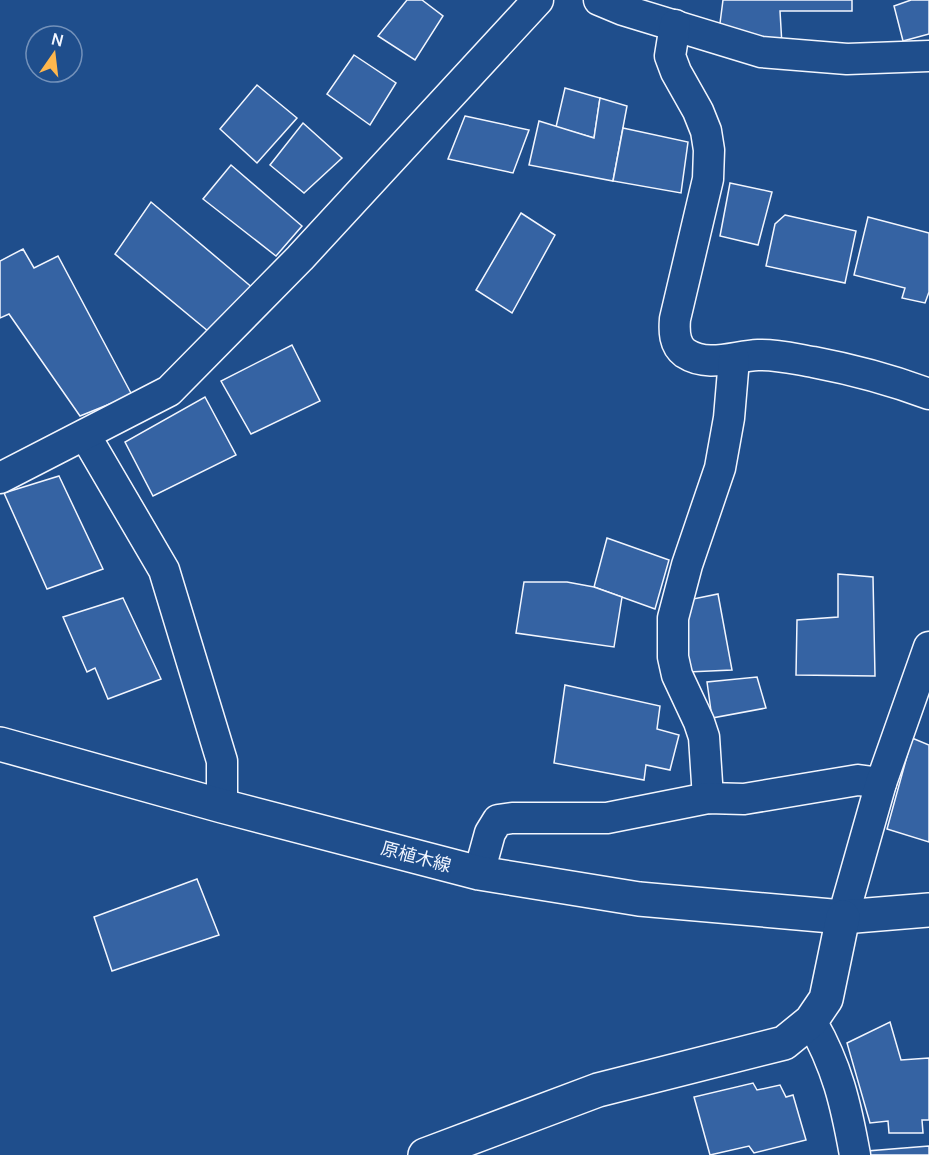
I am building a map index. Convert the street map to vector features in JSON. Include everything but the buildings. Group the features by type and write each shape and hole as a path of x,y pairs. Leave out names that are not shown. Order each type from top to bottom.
{"main road":[{"name":"原植木線","path":"0,744 222,806 479,873 639,899 843,917 929,910"},
{"path":"425,1155 598,1089 784,1043 812,1021 826,999 843,917"}],"street":[{"path":"0,478 169,391 300,258 538,0"},
{"path":"599,0 761,52 847,59 929,56"},
{"path":"675,25 670,56 676,72 698,111 706,131 709,150 708,179 675,319 674,333 677,343 684,352 696,357 717,361 757,355 778,356 865,372 929,394"},
{"path":"708,798 704,737 677,675 673,657 673,618 687,565 720,468 729,418 734,359"},
{"path":"85,435 164,570 222,761 222,806"},
{"path":"843,917 881,783 929,647"},
{"path":"479,873 490,833 498,820 607,818 708,798 744,799 858,780 881,783"},
{"path":"812,1021 827,1048 845,1101 855,1155"}]}
